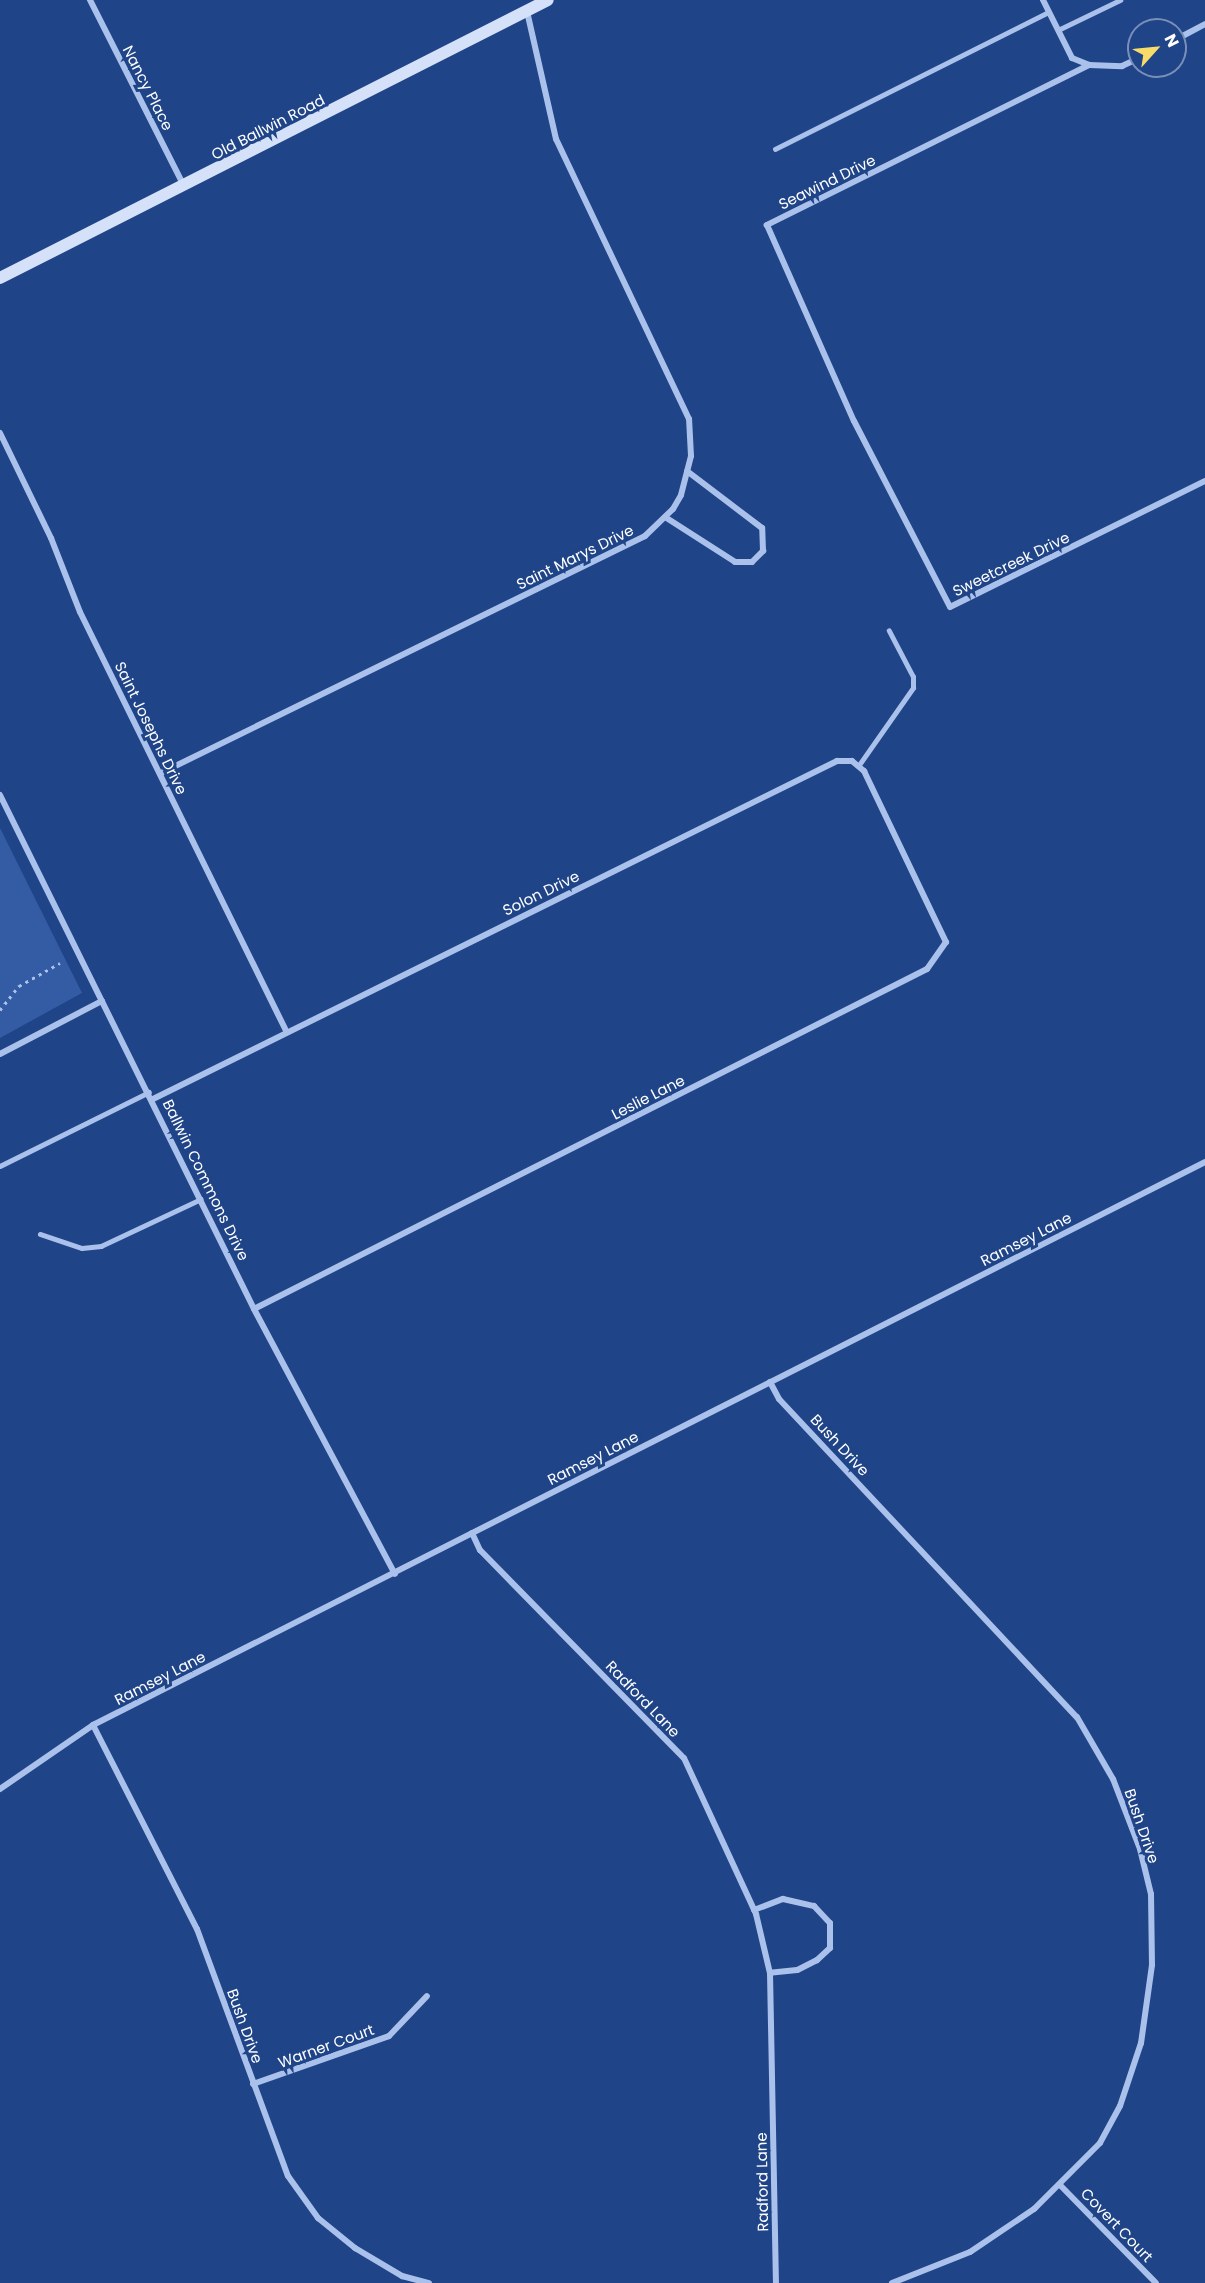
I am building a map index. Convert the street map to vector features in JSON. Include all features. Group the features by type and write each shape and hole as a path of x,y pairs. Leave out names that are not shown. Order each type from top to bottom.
{"street":[{"name":"Nancy Place","path":"90,0 184,187"},
{"name":"Old Ballwin Road","path":"0,278 184,187 548,0"},
{"path":"1043,0 1072,58 1089,65"},
{"name":"Saint Marys Drive","path":"161,773 645,536 665,517 681,495 691,456 689,419 556,139 527,10"},
{"path":"1187,34 1205,24"},
{"name":"Seawind Drive","path":"854,421 767,225 1089,65 1122,66 1127,64"},
{"name":"Sweetcreek Drive","path":"854,421 950,607 1205,481"},
{"name":"Saint Josephs Drive","path":"0,434 51,538 80,612 286,1031"},
{"path":"665,517 735,562 752,562 763,550 762,528 687,471"},
{"name":"Solon Drive","path":"153,1099 286,1031 833,762 845,759 859,765"},
{"name":"Leslie Lane","path":"254,1309 927,969 946,942 859,765"},
{"name":"Ballwin Commons Drive","path":"0,795 153,1099 254,1309 395,1574"},
{"path":"0,1054 102,1001"},
{"name":"Ramsey Lane","path":"0,1789 93,1725 1205,1162"},
{"name":"Bush Drive","path":"770,1382 780,1399 1054,1689 1095,1744 1127,1813 1151,1894 1152,1965 1147,2007 1120,2106 1100,2143 1034,2209 970,2252 892,2283"},
{"name":"Radford Lane","path":"472,1533 480,1550 684,1758 754,1910 770,1973 776,2283"},
{"name":"Bush Drive","path":"93,1725 197,1929 288,2176 318,2218 355,2248 402,2276 429,2283"},
{"path":"754,1910 783,1899 814,1906 830,1923 830,1948 817,1960 797,1970 770,1973"},
{"name":"Warner Court","path":"253,2084 389,2036 427,1996"},
{"name":"Covert Court","path":"1060,2185 1156,2283"}],"lane":[{"path":"1058,30 1120,0"},
{"path":"775,149 1049,12"},
{"path":"859,765 913,688 913,677 889,631"},
{"path":"0,1166 149,1092"},
{"path":"40,1234 82,1248 101,1246 201,1198"}],"path":[{"path":"0,1010 19,986 60,963"}],"shaded area":[{"path":"0,828 82,993 0,1038"}]}
